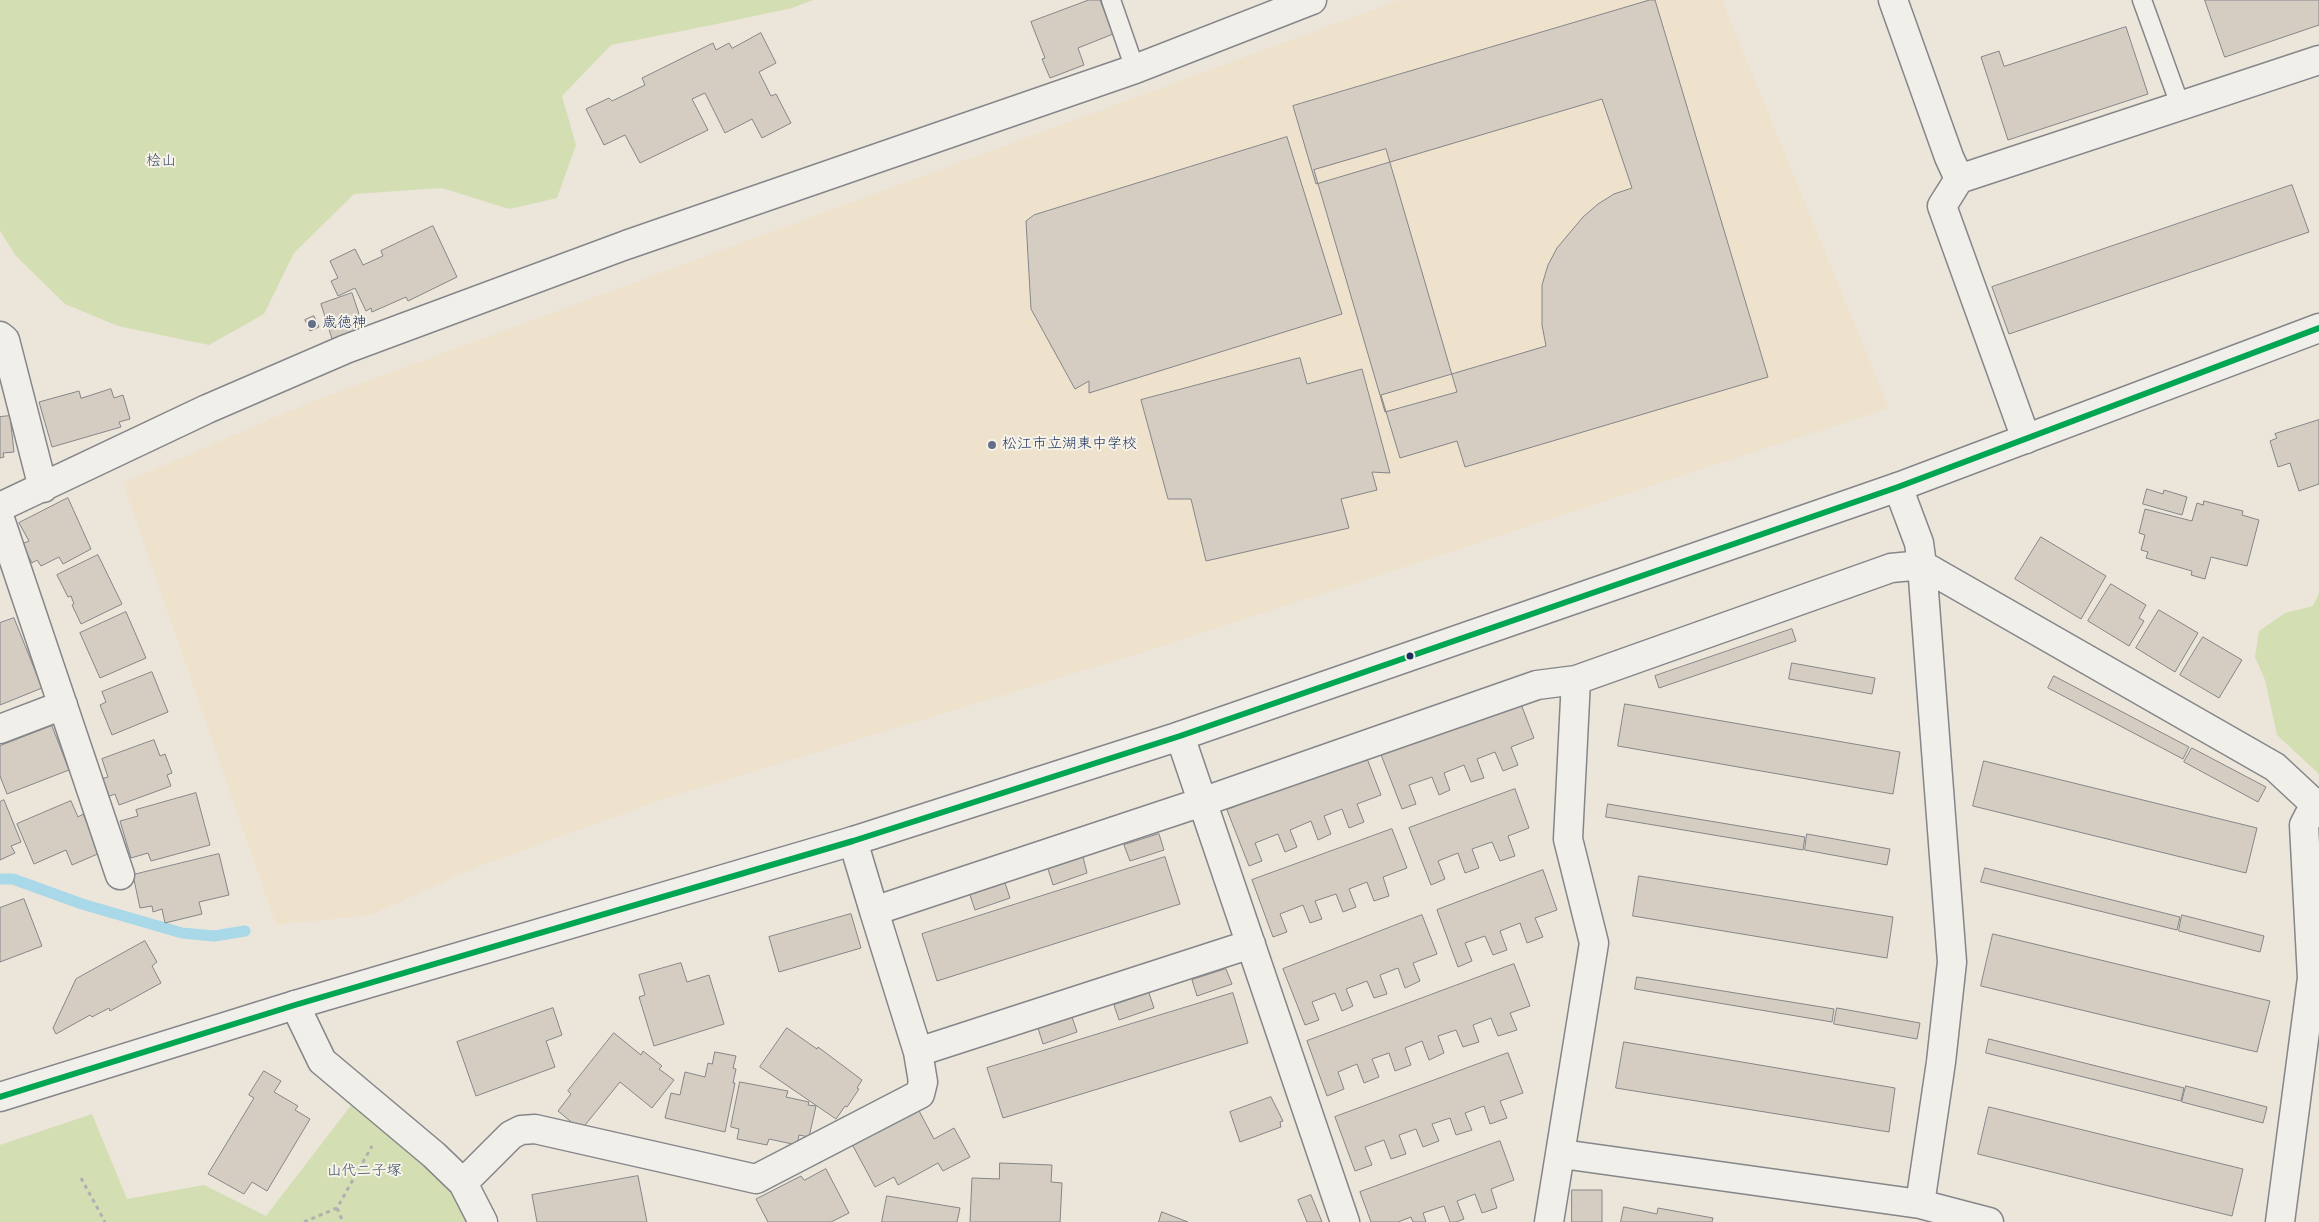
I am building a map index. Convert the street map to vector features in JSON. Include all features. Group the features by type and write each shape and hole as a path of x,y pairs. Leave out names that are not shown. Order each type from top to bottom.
{"street":[{"path":"0,507 207,410 346,349 626,245 1135,69 1312,0"},
{"path":"1893,0 1949,157 1959,179"},
{"path":"2026,439 1942,206 1959,179 2319,60"},
{"path":"0,1097 295,1005 853,841 1180,736 1898,487 2319,328"},
{"path":"0,336 6,340 43,488"},
{"path":"1898,487 1919,542 1922,565 1952,962 1941,1062 1920,1204"},
{"path":"0,519 120,875"},
{"path":"874,911 1202,802 1537,685 1576,680 1891,568 1922,565 2275,766 2317,806 2304,825 2312,978 2280,1222"},
{"path":"1544,1220 1562,1154 1594,943 1568,839 1576,680"},
{"path":"0,729 63,706"},
{"path":"1180,736 1345,1222"},
{"path":"463,1183 510,1135 521,1130 535,1129 756,1179 920,1094 923,1082 918,1052 853,841"},
{"path":"918,1052 1251,944"},
{"path":"295,1005 322,1061 388,1116 463,1183 483,1222"},
{"path":"1562,1154 1920,1204 1989,1222"}],"lane":[{"path":"1111,0 1135,69"},
{"path":"2142,0 2180,106"}],"path":[{"path":"304,1222 337,1208 388,1116"},
{"path":"81,1178 105,1222"},
{"path":"337,1208 343,1222"}],"shaded area":[{"name":"松江市立湖東中学校","path":"1399,0 1722,0 1889,408 1157,648 667,798 477,867 370,915 276,925 123,483 308,403"}],"green space":[{"name":"桧山","path":"0,0 813,0 792,8 611,45 562,96 576,145 557,198 509,209 442,188 354,194 294,253 264,314 209,345 118,326 65,304 16,256 0,231"},
{"path":"2319,593 2319,774 2277,735 2265,680 2255,657 2259,631 2285,613 2313,606"},
{"name":"山代二子塚","path":"352,1104 386,1127 462,1194 473,1222 0,1222 0,1145 92,1114 127,1199 204,1185 266,1216"}],"building":[{"path":"1089,0 1100,0 1113,34 1078,48 1084,65 1050,78 1042,59 1045,58 1031,22"},
{"path":"1655,0 1768,377 1465,467 1457,441 1400,458 1381,395 1546,346 1542,325 1542,285 1548,265 1557,248 1583,217 1598,204 1614,194 1632,188 1602,99 1316,184 1293,106"},
{"path":"2205,0 2319,0 2319,25 2225,57"},
{"path":"2126,27 2148,94 2008,140 1981,57 1999,51 2004,66"},
{"path":"761,33 776,63 759,72 771,96 776,94 791,123 762,138 752,119 725,133 705,93 692,99 708,130 640,163 625,135 604,145 586,109 609,98 612,101 645,85 642,78 713,43 716,50 729,43 732,48"},
{"path":"1287,137 1342,314 1089,393 1089,381 1075,389 1031,309 1026,221 1034,215"},
{"path":"1386,149 1457,392 1385,412 1314,170"},
{"path":"2292,185 2309,232 2009,334 1992,287"},
{"path":"433,226 457,277 408,301 406,297 372,312 371,308 366,311 355,288 338,296 331,281 338,278 330,261 355,249 363,265 383,256 381,251"},
{"path":"352,293 364,329 332,339 321,304"},
{"name":"歳徳神","path":"314,316 319,327 310,331 305,320"},
{"path":"1300,358 1307,384 1362,369 1390,473 1372,472 1377,490 1341,499 1349,528 1206,561 1191,499 1168,499 1141,400"},
{"path":"111,389 114,398 123,395 130,419 119,422 121,427 52,447 39,402 79,391 81,398"},
{"path":"10,416 14,452 3,453 4,457 0,458 0,417"},
{"path":"2319,420 2319,484 2299,491 2290,463 2278,467 2270,441 2277,438 2275,434"},
{"path":"2147,489 2163,494 2164,490 2187,497 2182,515 2143,504"},
{"path":"68,498 91,549 63,564 59,557 41,566 37,560 32,563 22,544 29,541 19,523"},
{"path":"2204,501 2243,511 2242,515 2259,520 2247,566 2211,557 2205,579 2191,575 2192,571 2146,558 2148,552 2141,550 2145,535 2139,533 2145,509 2192,521 2197,503 2203,505"},
{"path":"2041,537 2106,576 2081,619 2015,579"},
{"path":"98,555 122,604 81,624 72,605 74,604 71,596 68,597 57,575"},
{"path":"2111,584 2146,605 2139,618 2144,621 2129,646 2088,621"},
{"path":"2159,610 2198,633 2175,672 2136,648"},
{"path":"126,612 146,658 100,678 80,633"},
{"path":"14,618 42,688 0,705 0,623"},
{"path":"1792,629 1796,641 1659,688 1655,676"},
{"path":"2203,637 2242,660 2219,698 2180,675"},
{"path":"1792,663 1875,678 1872,694 1789,679"},
{"path":"152,672 168,712 112,735 100,705 106,702 102,692"},
{"path":"2054,676 2189,747 2183,759 2048,688"},
{"path":"1519,699 1534,738 1511,747 1518,765 1503,771 1495,752 1477,759 1484,778 1471,782 1464,765 1444,773 1450,790 1439,795 1432,777 1409,785 1416,804 1402,809 1380,752"},
{"path":"1625,704 1900,752 1893,794 1618,746"},
{"path":"52,726 69,770 7,794 0,776 0,746"},
{"path":"154,740 160,756 165,754 172,773 167,775 171,786 119,805 115,794 107,797 101,779 108,777 102,759"},
{"path":"2192,748 2266,787 2258,802 2184,762"},
{"path":"1366,756 1381,795 1357,804 1364,822 1349,828 1342,809 1324,816 1331,834 1318,840 1311,821 1290,830 1297,847 1285,852 1278,834 1255,843 1262,861 1249,866 1227,810"},
{"path":"1984,761 2257,828 2246,873 1973,806"},
{"path":"1515,789 1529,828 1508,836 1515,856 1500,861 1492,842 1472,849 1479,868 1465,873 1458,853 1438,861 1445,879 1431,885 1409,828"},
{"path":"196,793 210,845 151,861 148,853 131,858 120,821 138,816 136,810"},
{"path":"4,800 21,842 11,846 15,853 0,860 0,802"},
{"path":"71,801 78,817 83,814 100,853 72,865 66,850 34,864 17,824"},
{"path":"1608,804 1805,837 1803,850 1606,817"},
{"path":"1392,829 1407,868 1383,877 1389,896 1374,901 1367,882 1349,889 1356,907 1343,912 1336,894 1315,901 1322,919 1310,923 1303,905 1280,914 1287,932 1273,937 1252,880"},
{"path":"1159,834 1164,850 1130,861 1124,845"},
{"path":"1807,834 1890,849 1887,865 1805,850"},
{"path":"219,854 229,895 199,902 202,914 165,923 162,909 153,912 152,906 140,908 133,875"},
{"path":"1083,857 1087,873 1053,885 1048,869"},
{"path":"1165,857 1180,904 937,981 922,934"},
{"path":"1985,868 2180,917 2177,930 1981,882"},
{"path":"1543,870 1557,910 1535,918 1543,937 1527,943 1520,923 1500,931 1507,950 1493,955 1485,936 1465,943 1472,961 1458,967 1437,910"},
{"path":"1639,876 1893,917 1887,958 1633,916"},
{"path":"1005,883 1010,898 975,910 970,895"},
{"path":"24,899 42,946 0,962 0,908"},
{"path":"851,914 861,948 779,972 769,937"},
{"path":"1422,915 1437,954 1413,963 1420,981 1405,988 1398,968 1380,975 1387,994 1374,998 1367,981 1346,989 1353,1006 1342,1011 1335,993 1312,1002 1319,1020 1305,1025 1283,969"},
{"path":"2182,915 2264,936 2260,952 2179,931"},
{"path":"1993,934 2270,1001 2257,1052 1981,986"},
{"path":"145,941 157,962 152,966 161,983 110,1011 109,1008 92,1017 90,1015 56,1034 53,1028 76,979"},
{"path":"681,963 687,982 709,975 724,1024 654,1046 639,997 645,995 639,975"},
{"path":"1514,964 1530,1006 1510,1013 1517,1030 1498,1036 1491,1018 1473,1025 1479,1042 1463,1047 1456,1030 1438,1036 1444,1053 1429,1060 1422,1041 1405,1048 1411,1065 1395,1071 1389,1053 1372,1059 1379,1077 1364,1083 1357,1064 1338,1072 1344,1089 1327,1096 1307,1041"},
{"path":"1226,969 1232,984 1197,996 1192,980"},
{"path":"1637,977 1834,1009 1832,1022 1635,989"},
{"path":"1149,993 1154,1008 1119,1020 1114,1005"},
{"path":"1233,993 1248,1043 1003,1118 987,1068"},
{"path":"553,1008 562,1035 546,1041 555,1067 476,1096 457,1042"},
{"path":"1837,1008 1920,1023 1917,1039 1834,1024"},
{"path":"1072,1017 1077,1032 1043,1044 1038,1028"},
{"path":"787,1028 817,1049 818,1047 862,1080 857,1088 859,1089 847,1107 845,1106 836,1119 760,1067"},
{"path":"614,1033 641,1055 643,1051 662,1066 659,1069 674,1080 652,1108 620,1082 581,1130 558,1111 571,1094 568,1091"},
{"path":"1989,1039 2184,1088 2181,1101 1986,1053"},
{"path":"1624,1042 1895,1088 1889,1132 1616,1088"},
{"path":"715,1052 736,1056 733,1068 736,1069 733,1083 735,1083 725,1132 665,1118 671,1093 680,1095 685,1072 705,1077 708,1063 712,1064"},
{"path":"1508,1053 1523,1093 1500,1101 1507,1118 1490,1124 1484,1106 1465,1113 1472,1130 1456,1135 1450,1118 1432,1124 1439,1141 1423,1147 1416,1129 1399,1135 1406,1154 1391,1159 1384,1140 1365,1147 1372,1165 1355,1171 1335,1117"},
{"path":"264,1071 281,1081 274,1092 298,1106 295,1110 310,1119 267,1191 252,1182 244,1194 208,1174 254,1098 249,1095"},
{"path":"740,1082 788,1091 786,1097 809,1102 808,1105 816,1106 809,1137 799,1135 797,1145 769,1139 767,1145 737,1139 739,1129 731,1127"},
{"path":"2186,1086 2267,1107 2263,1123 2182,1102"},
{"path":"1271,1097 1283,1121 1280,1122 1281,1127 1240,1142 1230,1112"},
{"path":"1989,1107 2243,1169 2232,1216 1978,1154"},
{"path":"918,1109 934,1139 954,1128 970,1157 943,1171 938,1163 898,1185 894,1177 875,1187 852,1144"},
{"path":"1500,1141 1514,1180 1491,1189 1497,1208 1482,1213 1475,1194 1457,1201 1464,1219 1456,1222 1450,1222 1444,1206 1423,1213 1426,1222 1413,1222 1411,1217 1398,1222 1371,1222 1360,1192"},
{"path":"1000,1163 1052,1165 1051,1182 1062,1183 1060,1222 970,1222 972,1178 999,1179"},
{"path":"826,1169 849,1213 831,1222 768,1222 756,1199 801,1176 804,1180"},
{"path":"638,1176 647,1222 537,1222 532,1195"},
{"path":"1572,1190 1602,1190 1602,1222 1572,1222"},
{"path":"1311,1195 1322,1222 1307,1222 1298,1200"},
{"path":"887,1196 960,1208 957,1222 882,1222"},
{"path":"1624,1207 1657,1214 1658,1208 1713,1218 1712,1222 1621,1222"},
{"path":"1162,1212 1188,1222 1159,1222"}],"waterway":[{"path":"0,879 13,879 82,904 182,933 214,936 245,931"}],"transit line":[{"path":"0,1097 295,1005 853,841 1180,736 1898,487 2319,328"}],"place":[{"name":"歳徳神","path":"312,324"},
{"name":"松江市立湖東中学校","path":"992,445"}]}
